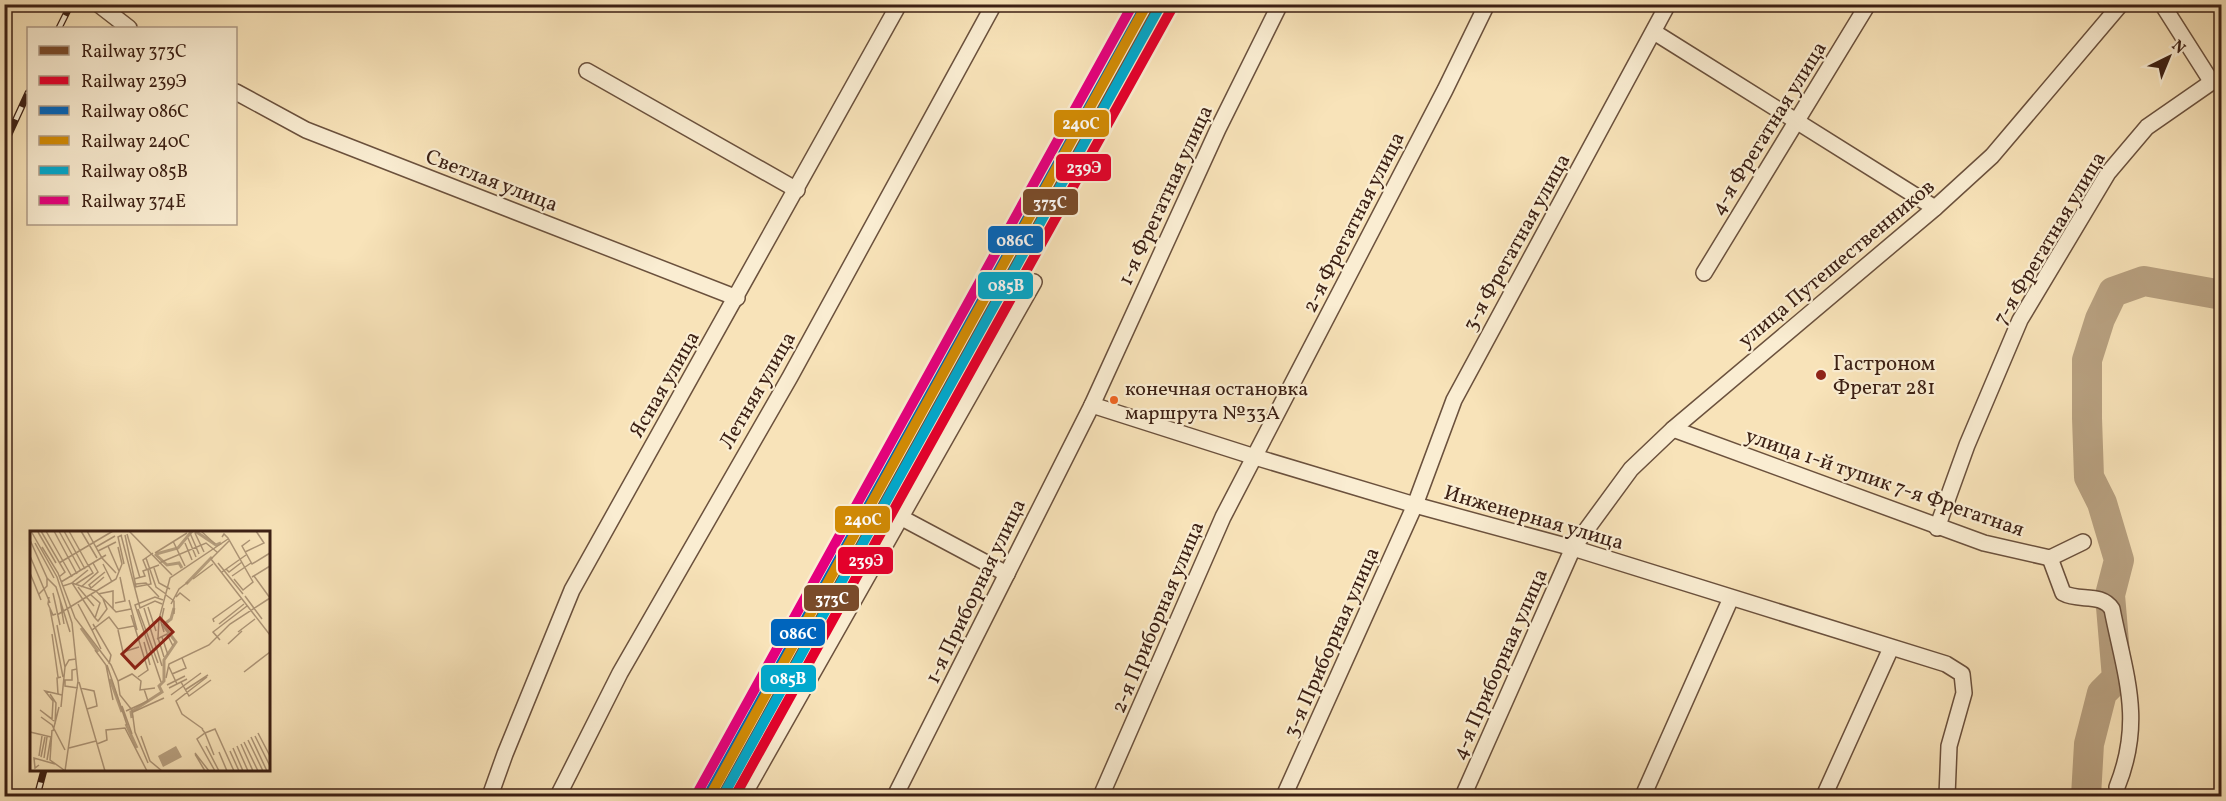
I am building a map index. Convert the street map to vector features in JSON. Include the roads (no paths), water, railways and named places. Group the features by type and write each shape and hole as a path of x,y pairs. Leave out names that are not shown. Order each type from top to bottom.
{"street":[{"path":"98,4 128,27"},
{"name":"Ясная улица","path":"490,796 505,753 572,590 899,4"},
{"name":"Летняя улица","path":"558,796 620,673 790,377 994,4"},
{"name":"1-я Фрегатная улица","path":"1092,405 1218,129 1280,4"},
{"name":"2-я Фрегатная улица","path":"1255,457 1445,90 1487,4"},
{"name":"3-я Фрегатная улица","path":"1415,505 1454,400 1668,4"},
{"name":"4-я Фрегатная улица","path":"1704,273 1868,4"},
{"name":"улица Путешественников","path":"1573,548 1631,469 1673,429 1935,208 2006,141 2121,4"},
{"path":"2162,4 2216,78"},
{"path":"1654,32 1935,208"},
{"path":"587,71 797,190"},
{"name":"7-я Фрегатная улица","path":"1937,528 1967,445 2020,320 2108,173 2147,128 2216,78"},
{"name":"Светлая улица","path":"237,93 306,130 737,297"},
{"path":"743,796 1034,282"},
{"name":"Инженерная улица","path":"1092,405 1415,505 1573,548 1946,664 1962,674 1964,693 1949,746 1947,796"},
{"name":"1-я Приборная улица","path":"895,796 1092,405"},
{"name":"улица 1-й тупик 7-я Фрегатная","path":"1673,429 1937,528 1984,543 2050,558"},
{"name":"2-я Приборная улица","path":"1101,796 1223,518 1255,457"},
{"name":"3-я Приборная улица","path":"1284,796 1415,505"},
{"path":"902,518 1007,574"},
{"path":"2083,542 2050,558 2063,593 2070,597 2100,599 2108,602 2112,609 2132,712 2131,742 2117,787"},
{"name":"4-я Приборная улица","path":"1463,796 1573,548"},
{"path":"1643,796 1731,598"},
{"path":"1824,796 1891,648"}],"waterway":[{"path":"2086,796 2089,744 2102,693 2117,678 2110,595 2119,560 2102,503 2089,477 2087,360 2100,319 2113,292 2144,281 2222,295"}],"railway":[{"path":"60,27 71,4"},
{"path":"4,145 27,95"},
{"path":"37,796 44,771"}],"rail line":[{"name":"374Е","path":"699,790 1133,4"},
{"name":"086С","path":"711,790 1146,4"},
{"name":"240С","path":"710,796 1147,4"},
{"name":"373C","path":"722,796 1160,4"},
{"name":"085В","path":"723,796 1158,10"},
{"name":"239Э","path":"735,796 1171,10"}],"place":[{"name":"Гастроном Фрегат 281","path":"1821,375"},
{"name":"конечная остановка маршрута №33А","path":"1114,400"}]}
